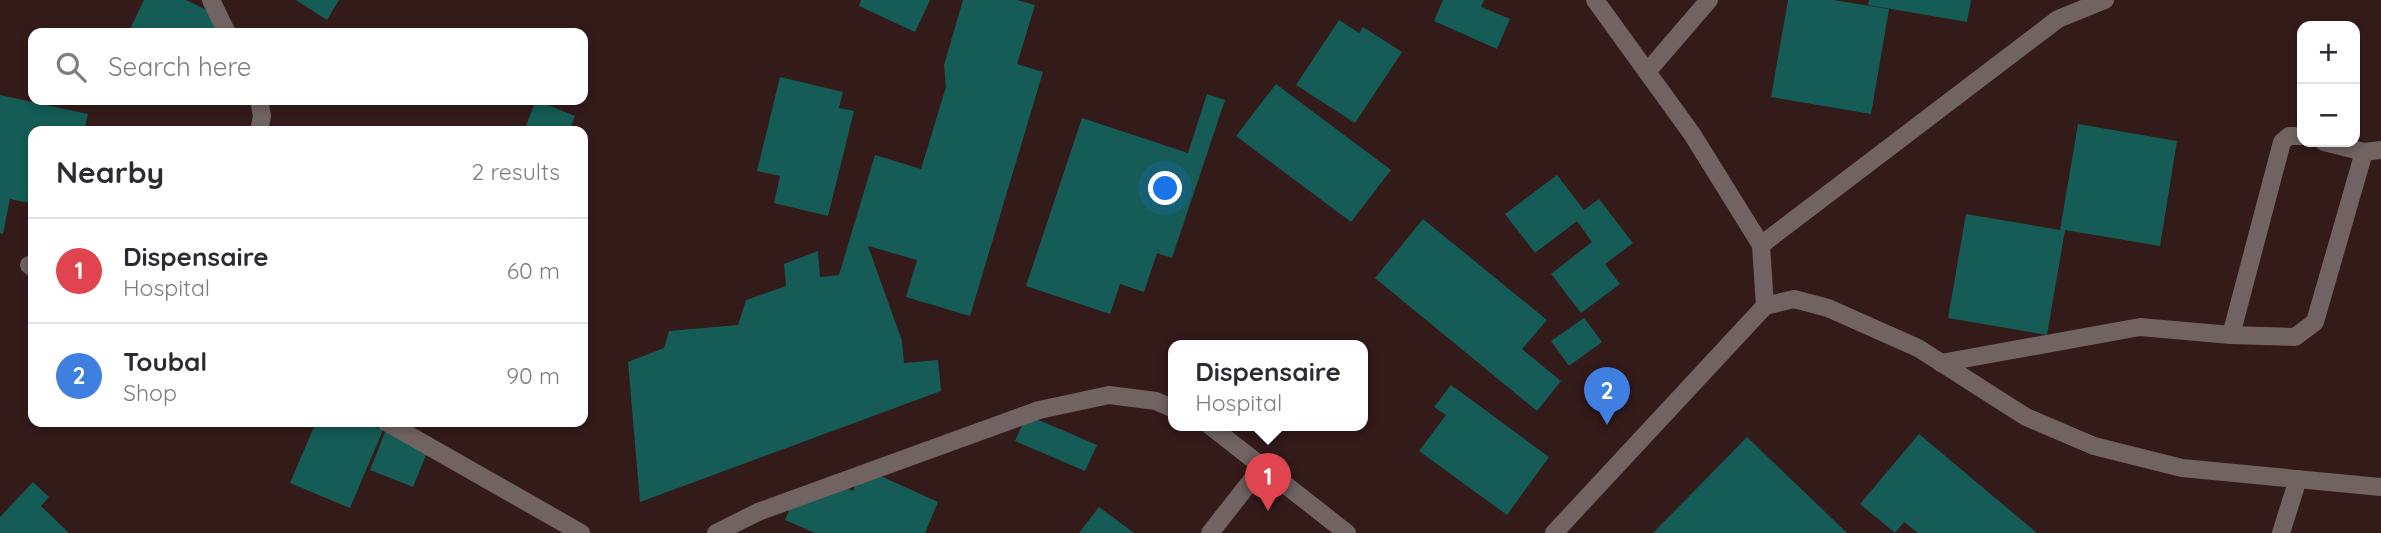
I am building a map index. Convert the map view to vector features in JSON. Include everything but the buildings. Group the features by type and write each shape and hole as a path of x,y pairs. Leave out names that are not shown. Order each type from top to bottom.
{"street":[{"path":"211,0 225,28"},
{"path":"1595,0 1692,134 1760,244 1765,306"},
{"path":"1647,72 1709,0"},
{"path":"1760,244 2058,19 2105,0"},
{"path":"260,105 260,126"},
{"path":"2231,335 2282,142 2289,136 2297,136"},
{"path":"1941,363 2140,327 2231,335 2295,337 2315,322 2372,151 2351,147"},
{"path":"1554,533 1765,306 1794,299 1828,308 1918,348 2026,417 2094,446 2182,468 2381,487"},
{"path":"716,533 758,512 1039,410 1109,395 1156,401 1168,406"},
{"path":"395,427 581,533"},
{"path":"1217,431 1347,533"},
{"path":"1210,533 1262,467"},
{"path":"2281,533 2298,479"}],"place":[{"name":"Toubal","path":"1607,425"},
{"name":"Dispensaire","path":"1268,511"}]}
